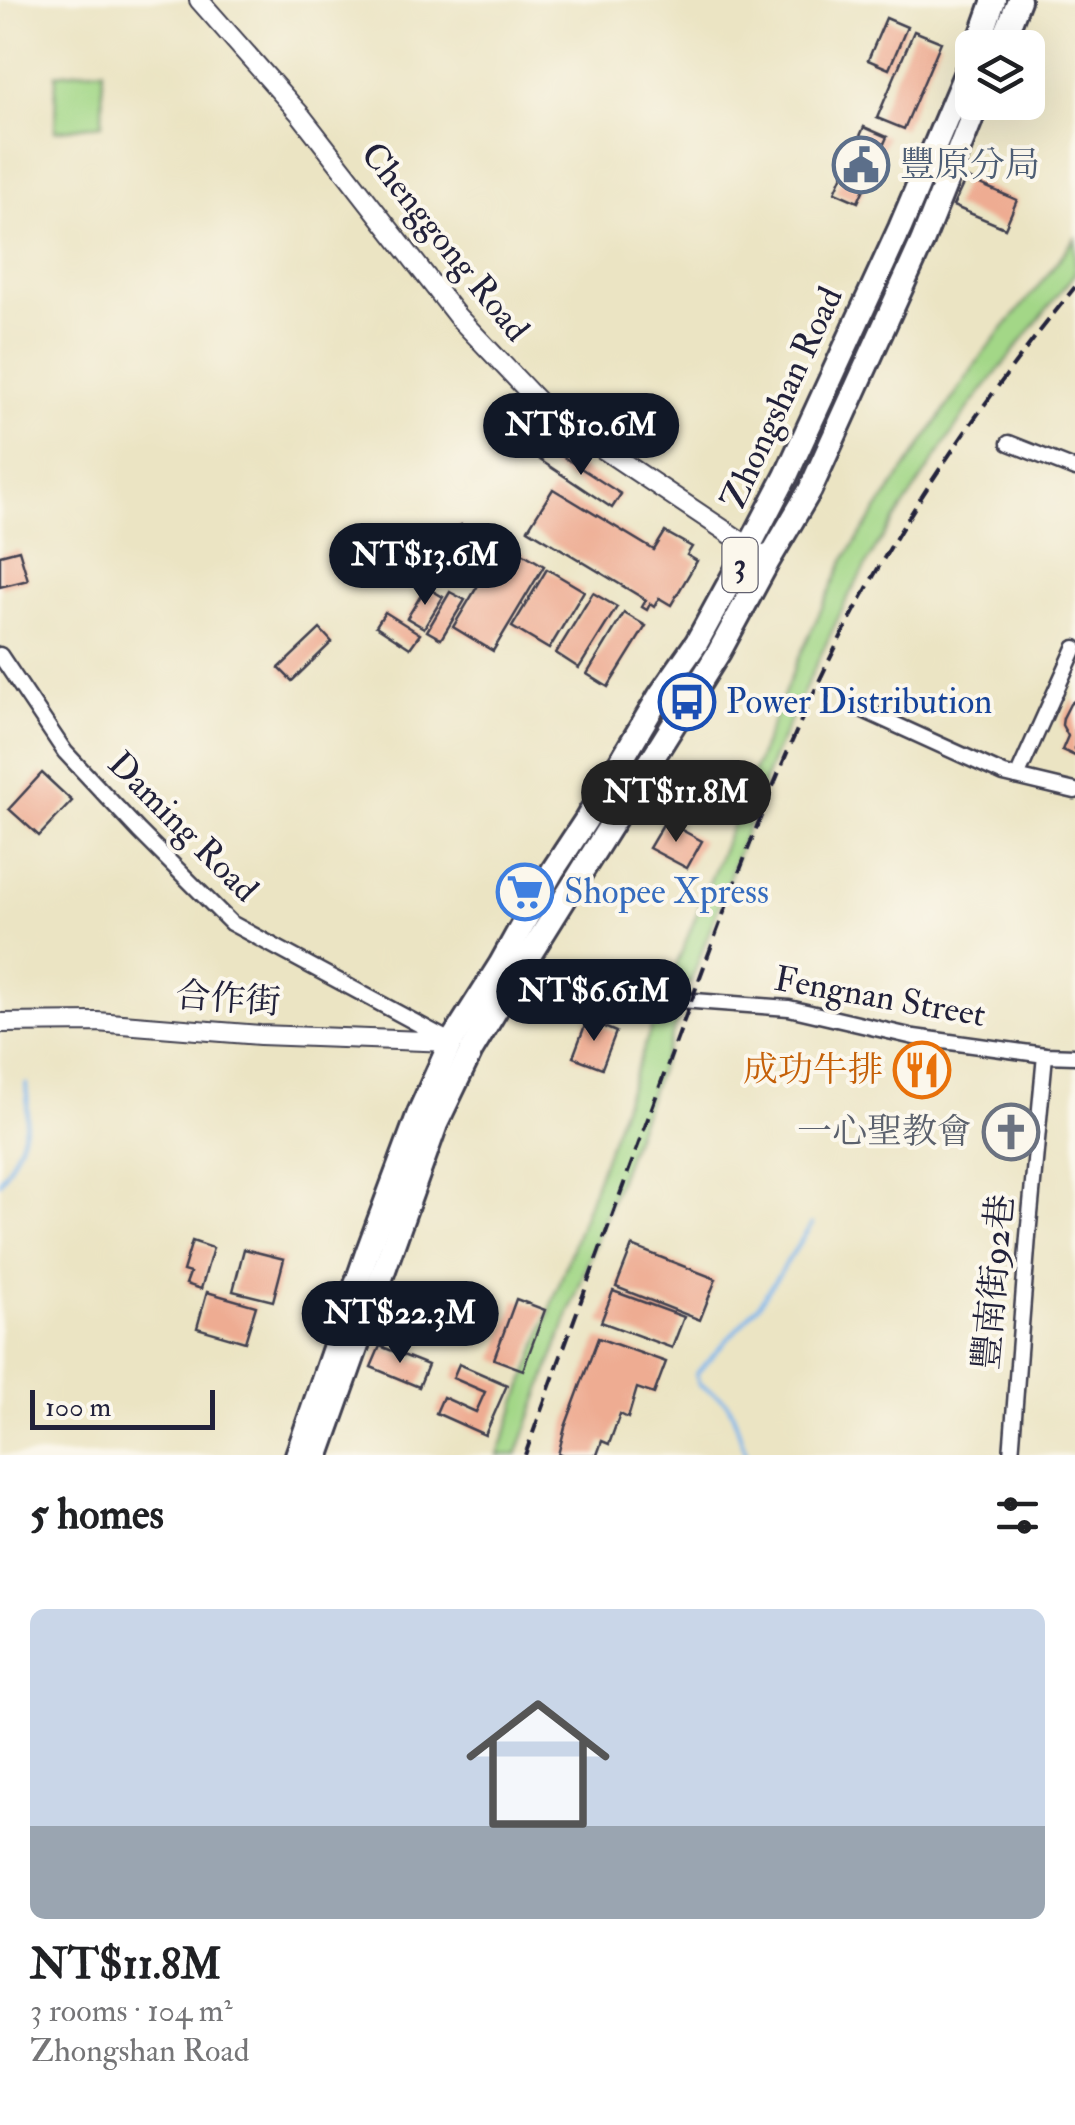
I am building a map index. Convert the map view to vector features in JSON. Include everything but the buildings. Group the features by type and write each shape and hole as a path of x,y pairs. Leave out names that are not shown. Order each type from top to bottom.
{"main road":[{"path":"983,30 994,0"},
{"path":"1007,30 1019,0"},
{"name":"Zhongshan Road","path":"759,554 786,476 955,98"},
{"name":"Zhongshan Road","path":"298,1455 406,1148 508,970 553,870 660,695 759,554 810,490 922,242 971,120"},
{"name":"Zhongshan Road","path":"318,1455 461,1046"}],"street":[{"name":"Chenggong Road","path":"198,0 299,114 457,316 550,413 759,554"},
{"path":"1010,443 1075,469"},
{"name":"Daming Road","path":"0,654 65,752 231,923 461,1046"},
{"path":"1017,776 1073,656"},
{"path":"859,708 1004,774 1075,790"},
{"name":"Fengnan Street","path":"508,970 553,988 600,998 789,1008 914,1037 1075,1056"},
{"name":"合作街","path":"0,1023 97,1022 461,1046"},
{"name":"豐南街92巷","path":"1010,1455 1046,1055"}],"green space":[{"path":"103,69 102,124 55,131 56,74"},
{"path":"1075,238 1075,273 968,409 847,599 774,755 690,984 669,984 796,664 845,558 984,352"},
{"path":"656,1014 679,1016 517,1455 498,1455"}],"waterway":[{"path":"0,1182 23,1136 26,1084"},
{"path":"747,1455 729,1406 699,1384 696,1374 758,1306 812,1224"}],"railway":[{"path":"525,1455 741,867 823,672 871,580 924,493 1075,287"}],"place":[{"name":"豐原分局","path":"861,165"},
{"name":"Power Distribution","path":"687,702"},
{"name":"Shopee Xpress","path":"525,892"},
{"name":"成功牛排","path":"922,1070"},
{"name":"一心聖教會","path":"1011,1132"}]}
